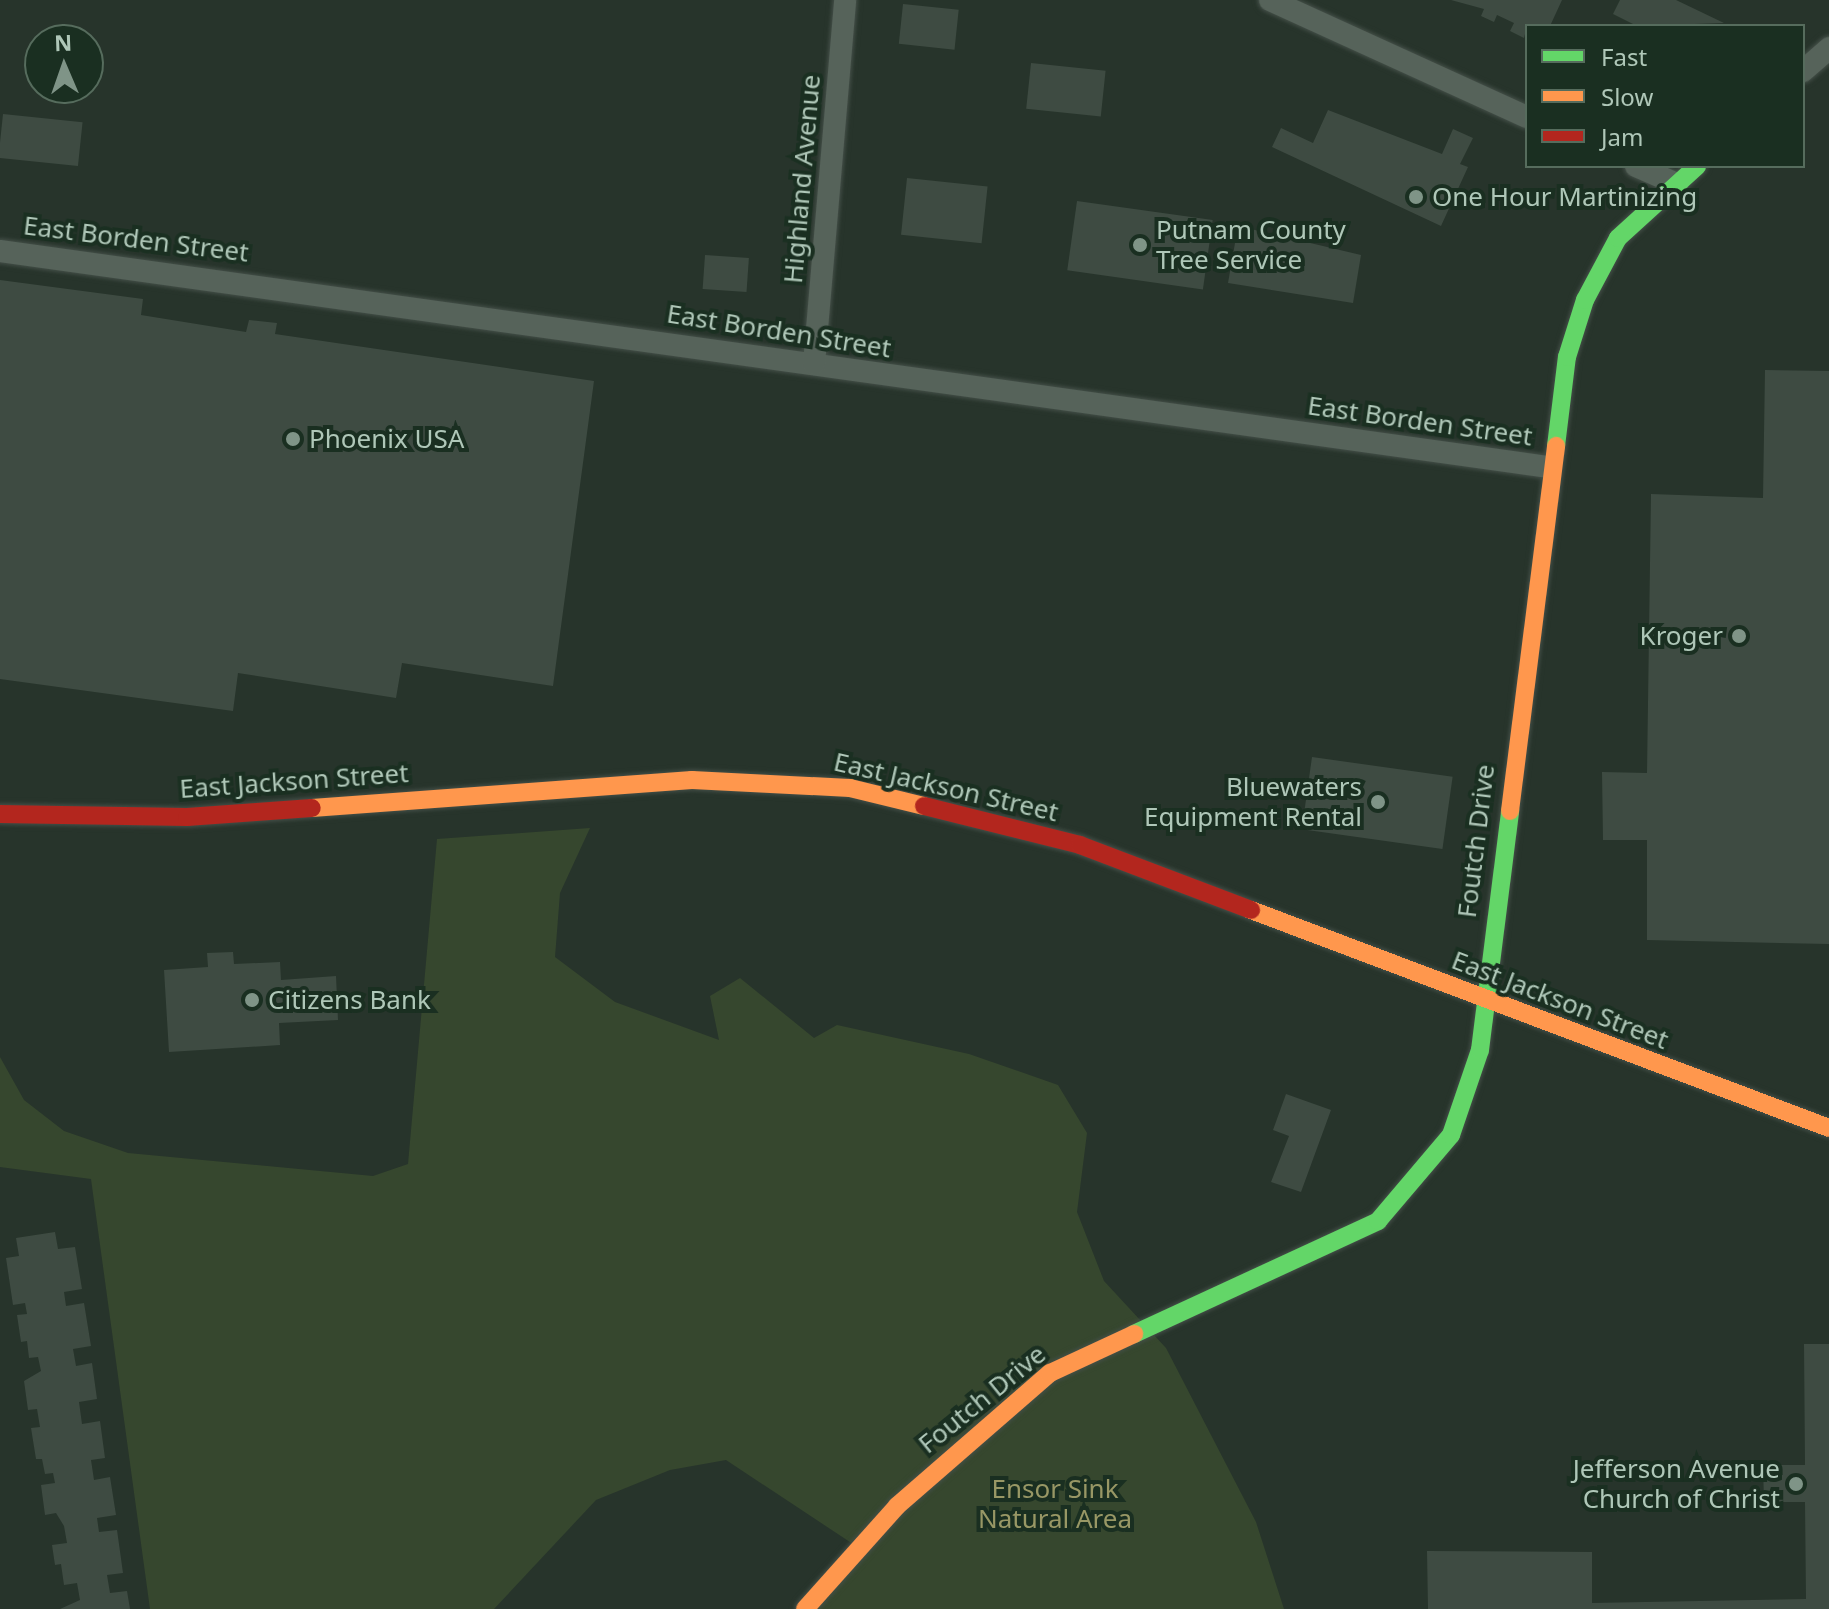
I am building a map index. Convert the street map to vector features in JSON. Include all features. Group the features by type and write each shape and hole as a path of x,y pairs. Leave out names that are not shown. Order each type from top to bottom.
{"street":[{"name":"Highland Avenue","path":"814,364 845,0"},
{"path":"1270,0 1525,116"},
{"path":"1805,69 1829,48"},
{"path":"1641,168 1677,184"},
{"name":"Foutch Drive","path":"805,1609 897,1506 1050,1373 1378,1221 1451,1135 1480,1050 1549,467 1585,300 1618,238 1695,168"},
{"name":"East Borden Street","path":"0,251 1549,467"},
{"name":"East Jackson Street","path":"0,814 187,817 692,780 850,788 1080,845 1829,1128"}],"green space":[{"name":"Ensor Sink Natural Area","path":"590,828 560,893 555,957 615,1002 719,1040 710,996 740,978 814,1038 837,1025 969,1054 1058,1085 1087,1133 1077,1212 1104,1281 1166,1348 1256,1522 1284,1609 805,1609 859,1548 726,1460 670,1470 596,1500 494,1609 150,1609 91,1179 0,1167 0,1057 24,1100 64,1131 128,1153 373,1176 408,1164 437,839"}],"building":[{"path":"1451,0 1562,0 1551,24 1525,24 1524,38 1510,31 1514,23 1497,15 1494,22 1481,16 1484,9"},
{"path":"1620,0 1676,0 1724,23 1633,24 1613,14"},
{"path":"903,4 959,10 955,50 899,44"},
{"path":"1031,63 1106,71 1101,117 1026,109"},
{"name":"One Hour Martinizing","path":"1328,110 1442,154 1453,129 1473,138 1460,164 1468,167 1441,226 1272,147 1281,128 1313,143"},
{"path":"3,114 83,122 78,166 0,158"},
{"path":"907,178 988,186 982,243 901,235"},
{"name":"Putnam County Tree Service","path":"1077,201 1213,220 1203,289 1067,270"},
{"path":"1238,226 1361,255 1353,303 1228,283"},
{"path":"705,255 749,258 747,292 703,289"},
{"name":"Phoenix USA","path":"0,280 143,299 141,315 246,332 249,320 277,323 275,334 594,381 553,686 402,663 396,698 238,673 233,711 0,679"},
{"name":"Kroger","path":"1765,370 1829,371 1829,944 1647,940 1647,840 1603,840 1602,772 1647,773 1651,494 1763,498"},
{"name":"Bluewaters Equipment Rental","path":"1312,757 1453,777 1442,849 1302,829"},
{"name":"Citizens Bank","path":"233,952 234,964 280,962 281,980 336,976 338,1020 279,1023 280,1045 169,1052 164,970 208,967 207,953"},
{"path":"1286,1094 1331,1110 1301,1192 1271,1182 1289,1136 1273,1130"},
{"path":"55,1232 58,1249 75,1247 82,1289 64,1292 66,1306 84,1303 91,1346 73,1349 76,1366 92,1363 97,1399 79,1402 82,1424 100,1421 105,1458 91,1460 94,1480 110,1477 116,1515 97,1518 99,1532 117,1530 123,1573 107,1575 110,1593 127,1591 130,1609 60,1609 80,1600 77,1583 64,1585 61,1564 55,1565 52,1545 67,1543 64,1526 56,1513 45,1515 41,1485 55,1483 53,1473 45,1474 42,1459 36,1459 31,1428 40,1427 37,1409 28,1410 24,1381 41,1371 38,1357 29,1358 27,1341 21,1342 17,1315 27,1314 25,1303 13,1305 6,1258 19,1256 16,1238"},
{"name":"Jefferson Avenue Church of Christ","path":"1804,1344 1829,1344 1829,1609 1428,1609 1427,1551 1592,1552 1592,1603 1806,1599 1805,1502 1764,1502 1763,1465 1805,1465"}],"traffic: fast":[{"path":"1556,446 1567,357 1585,300 1618,238 1695,168"},
{"path":"1134,1334 1378,1221 1451,1135 1480,1050 1510,811"}],"traffic: slow":[{"path":"1510,811 1556,446"},
{"path":"312,808 692,780 850,788 924,806"},
{"path":"1251,910 1829,1128"},
{"path":"805,1609 897,1506 1050,1373 1134,1334"}],"traffic: jam":[{"path":"924,806 1080,845 1251,910"},
{"path":"0,814 187,817 312,808"}],"place":[{"name":"One Hour Martinizing","path":"1416,197"},
{"name":"Putnam County Tree Service","path":"1140,245"},
{"name":"Phoenix USA","path":"293,439"},
{"name":"Kroger","path":"1739,636"},
{"name":"Bluewaters Equipment Rental","path":"1378,802"},
{"name":"Citizens Bank","path":"252,1000"},
{"name":"Jefferson Avenue Church of Christ","path":"1796,1484"}]}
